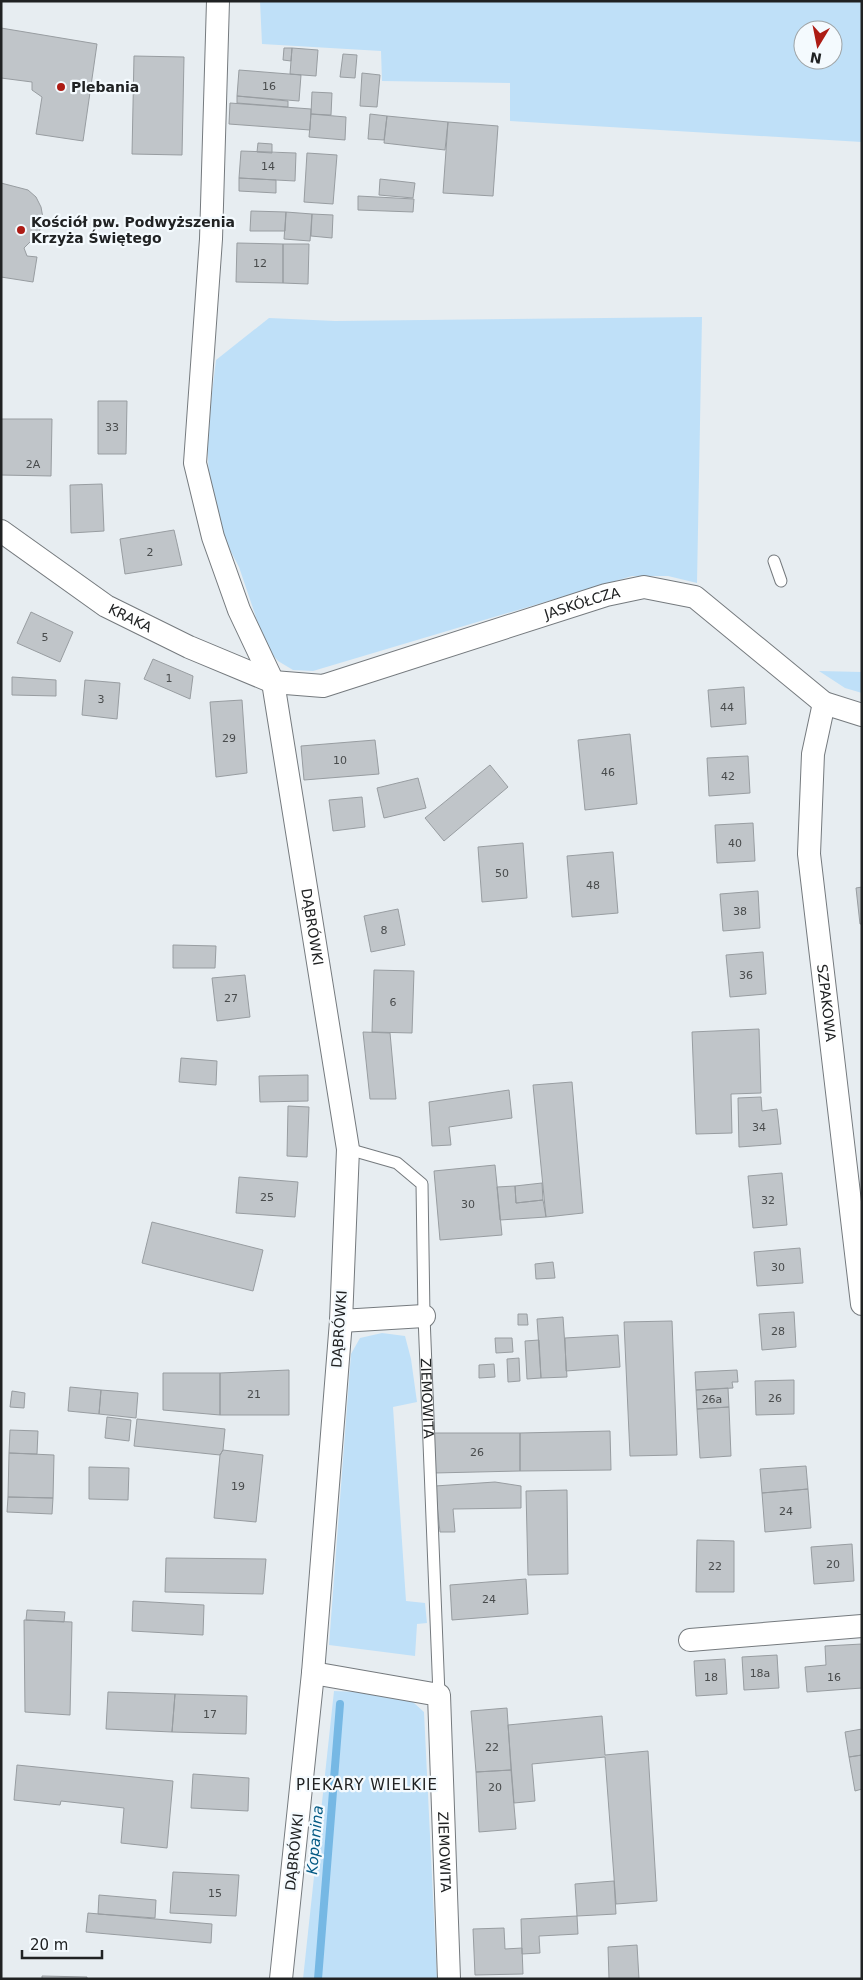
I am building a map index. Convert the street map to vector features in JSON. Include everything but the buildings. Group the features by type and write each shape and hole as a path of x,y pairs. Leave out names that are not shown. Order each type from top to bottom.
{"street":[{"name":"DĄBRÓWKI","path":"218,1 211,239 195,463 213,537 239,610 273,682 348,1149 341,1321 313,1673 280,1979"},
{"name":"KRAKA","path":"1,531 106,606 189,647 273,682"},
{"name":"JASKÓŁCZA","path":"273,682 323,686 606,595 644,587 695,597 824,703 862,715"},
{"name":"SZPAKOWA","path":"824,703 813,754 809,854 862,1304"},
{"path":"341,1321 424,1316"},
{"path":"690,1640 862,1626"},
{"path":"313,1673 440,1695"},
{"name":"ZIEMOWITA","path":"440,1695 449,1979"}],"lane":[{"path":"774,561 780,581"},
{"name":"ZIEMOWITA","path":"348,1149 397,1163 422,1184 424,1316 440,1695"}],"shaded area":[{"path":"260,1 862,1 862,142 510,121 510,83 382,81 381,51 262,44"},
{"path":"702,317 697,583 668,576 632,576 313,671 293,670 278,661 266,647 239,567 217,525 209,480 207,434 216,360 269,318 335,321"},
{"path":"819,671 862,672 862,693 845,688"},
{"path":"382,1333 405,1336 411,1359 417,1402 393,1407 406,1601 425,1603 427,1623 417,1624 415,1656 329,1645 351,1354 360,1338"},
{"path":"334,1691 404,1694 424,1712 437,1979 303,1979"}],"waterway":[{"name":"Kopanina","path":"318,1979 340,1704"}],"place":[{"name":"Plebania","path":"61,87"},
{"name":"Kościół pw. Podwyższenia Krzyża Świętego","path":"21,230"}],"district":[{"name":"PIEKARY WIELKIE","path":"367,1785"}]}
